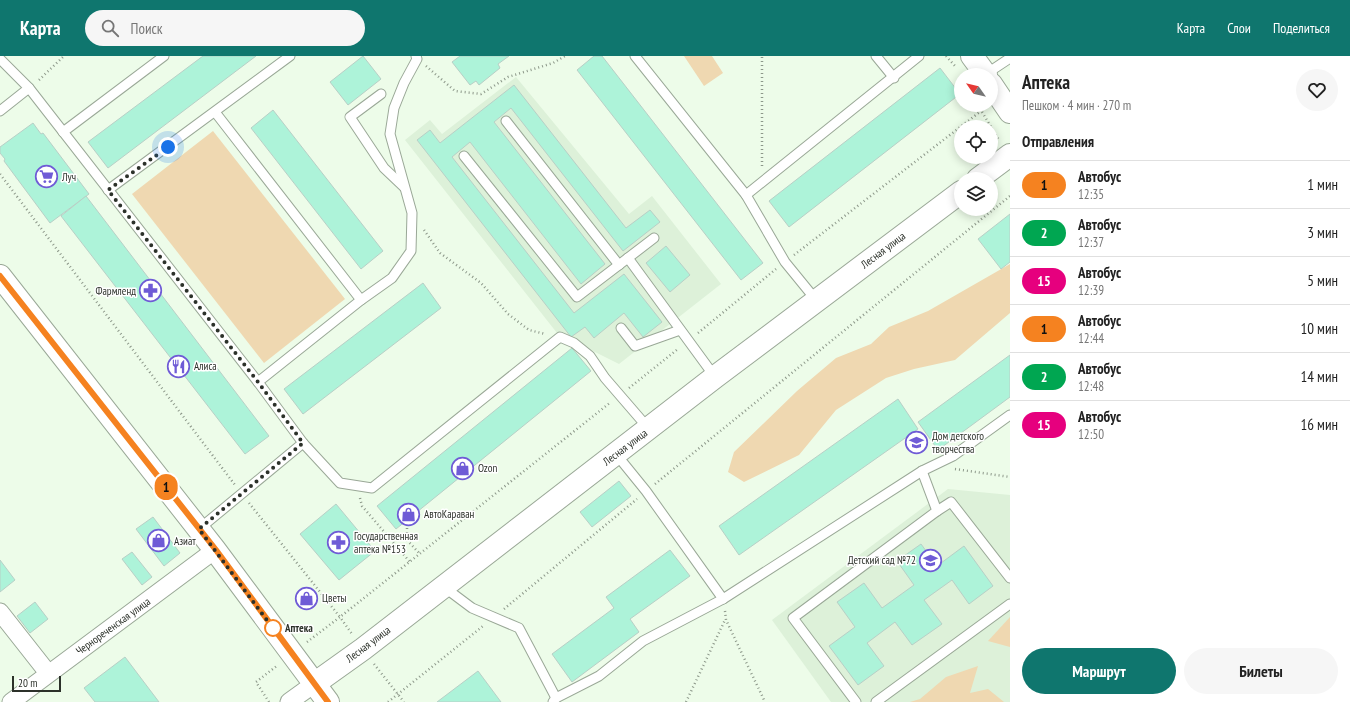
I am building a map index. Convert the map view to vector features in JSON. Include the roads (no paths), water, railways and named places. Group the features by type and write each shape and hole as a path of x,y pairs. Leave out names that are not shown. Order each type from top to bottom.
{"street":[{"path":"972,56 981,68"},
{"path":"998,93 1010,112"},
{"path":"987,172 1010,155"},
{"name":"Лесная улица","path":"289,702 444,587 715,377 954,197"},
{"path":"0,276 216,550 328,702"},
{"name":"Чернореченская улица","path":"10,702 48,672 146,603 216,550"},
{"path":"0,612 48,672"}],"lane":[{"path":"63,132 164,56"},
{"path":"108,190 290,56"},
{"path":"635,56 746,195 785,262 816,300"},
{"path":"876,56 894,78"},
{"path":"746,195 894,78 919,56"},
{"path":"258,382 361,300 392,278 410,251 412,213 390,134 394,108 404,83 420,57"},
{"path":"998,69 1010,58"},
{"path":"0,59 29,88 258,382 303,443 340,483 372,488 560,337 574,343 590,356 649,429"},
{"path":"0,111 29,88"},
{"path":"381,94 350,117 384,168 405,188"},
{"path":"215,112 361,300"},
{"path":"506,121 619,265"},
{"path":"464,156 577,297 654,238"},
{"path":"628,258 715,377"},
{"path":"621,328 635,346 680,330"},
{"path":"444,587 472,608 519,628 554,700 599,676 643,641 723,599 922,471 952,456 1010,415"},
{"path":"199,529 303,443"},
{"path":"616,454 646,492 723,599"},
{"path":"922,471 937,511"},
{"path":"856,702 793,618 951,502 1010,578"},
{"path":"876,702 1010,604"}],"place":[{"name":"Луч","path":"46,177"},
{"name":"Фармленд","path":"151,291"},
{"name":"Алиса","path":"178,366"},
{"name":"Дом детского творчества","path":"917,442"},
{"name":"Ozon","path":"462,468"},
{"name":"АвтоКараван","path":"409,514"},
{"name":"Азиат","path":"158,541"},
{"name":"Государственная аптека №153","path":"338,542"},
{"name":"Детский сад №72","path":"931,560"},
{"name":"Цветы","path":"306,598"},
{"name":"Аптека","path":"273,628"}]}
